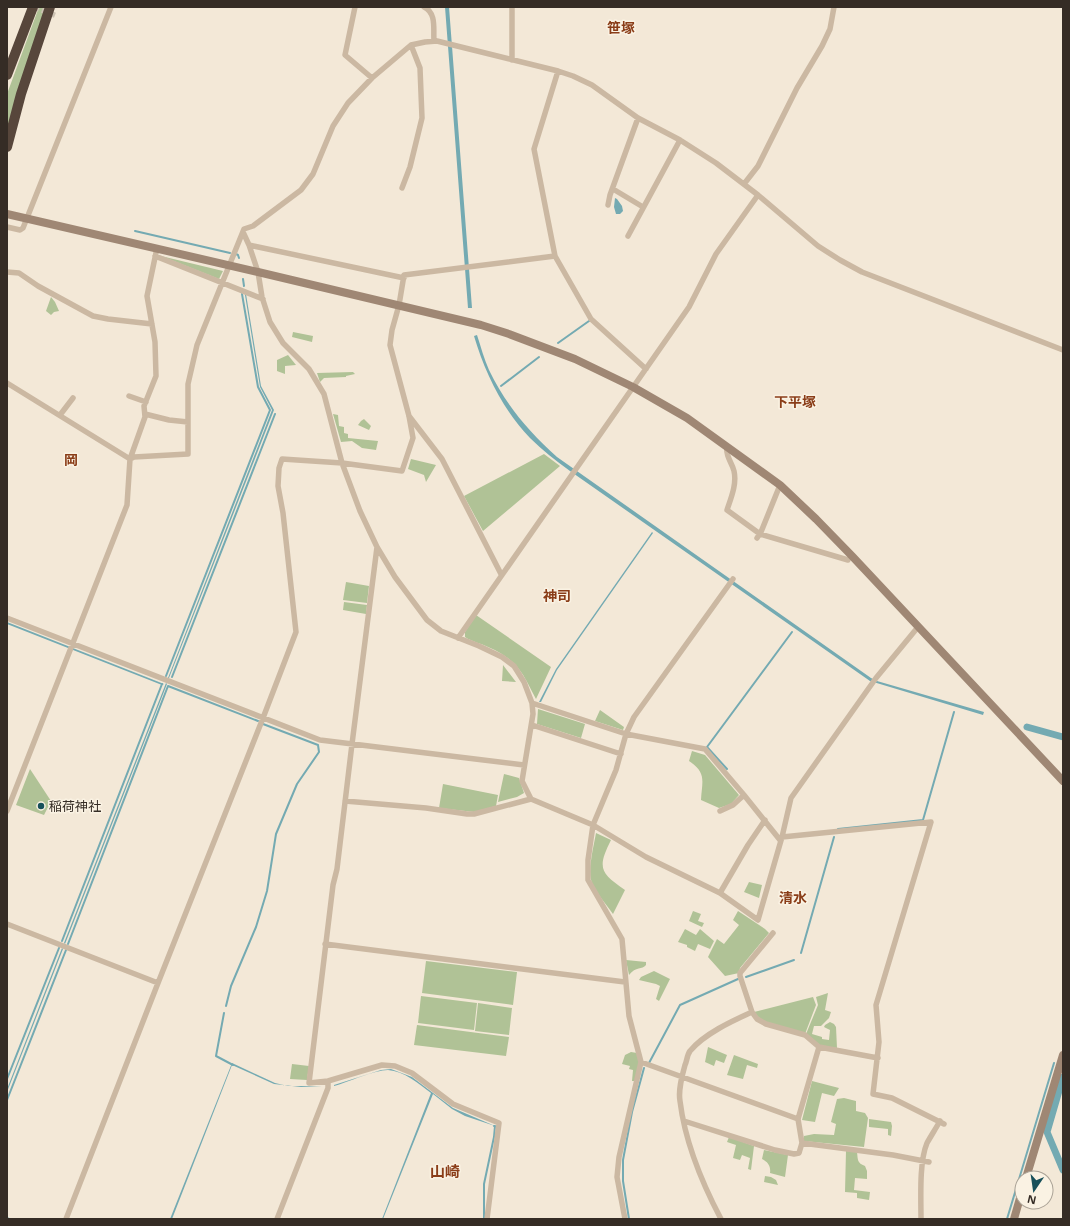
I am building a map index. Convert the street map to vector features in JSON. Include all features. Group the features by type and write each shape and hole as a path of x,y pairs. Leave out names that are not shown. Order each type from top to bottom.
{"highway":[{"path":"7,75 33,7"},
{"path":"7,147 22,94 50,7"},
{"path":"7,66 18,46"}],"street":[{"path":"7,228 20,230 23,228 111,7"},
{"path":"355,7 345,55 372,78"},
{"path":"424,7 429,9 433,18 434,41"},
{"path":"512,7 512,60"},
{"path":"744,184 758,166 797,88 822,46 830,29 834,7"},
{"path":"130,459 134,457 188,454 188,384 197,345 244,229 253,226 300,190 313,174 333,126 348,103 372,78 411,45 425,42 434,41 450,44 558,71 592,85 638,118 680,140 716,163 758,195 818,246 840,260 862,272 1063,350"},
{"path":"402,188 410,167 422,118 420,68 411,45"},
{"path":"558,71 534,149 555,256 591,319 646,369"},
{"path":"608,205 610,195 638,118"},
{"path":"628,236 680,140"},
{"path":"613,189 643,207"},
{"path":"458,638 501,574 689,307 716,254 758,195"},
{"path":"7,214 156,252 229,265 481,325 575,359 633,387 687,418 780,485 821,524 1063,782"},
{"path":"243,232 258,272 263,299 270,322 283,343 309,369 324,394 342,463 360,511 377,546 395,577 427,620 441,631 502,657 514,666 524,682 532,703 532,725 522,781 531,799"},
{"path":"249,245 404,278"},
{"path":"156,252 222,283 263,299"},
{"path":"7,811 127,505 130,459 145,417 144,406 156,376 156,342 147,296 156,252"},
{"path":"66,1219 296,632 284,520 278,486 278,468 282,459 342,463 402,471 413,438 409,416 390,345 392,330 400,305 404,275 555,256"},
{"path":"7,272 19,273 38,286 93,316 152,324"},
{"path":"7,383 130,459"},
{"path":"129,396 146,402"},
{"path":"60,415 73,398"},
{"path":"145,414 169,420 188,422"},
{"path":"409,416 442,459 501,574"},
{"path":"727,447 726,452 734,472 734,486 727,510 758,536 848,560"},
{"path":"758,536 780,485"},
{"path":"377,546 345,801 338,869 333,885 325,944 309,1083 328,1081 382,1065 395,1066 412,1073 453,1104 499,1123 487,1219"},
{"path":"624,1219 617,1177 618,1157 641,1062 629,1016 622,939 588,880 589,852 593,825 616,770 626,734 634,717 733,579"},
{"path":"7,618 71,647 320,740 524,765"},
{"path":"345,801 474,814 531,799 593,825 646,857 720,893 758,920 791,798 871,684 918,626"},
{"path":"532,703 626,734 705,750 781,838"},
{"path":"532,725 621,754"},
{"path":"720,811 733,805 744,794"},
{"path":"720,893 748,845 765,820"},
{"path":"781,838 931,822 876,1006 879,1042 873,1094 892,1098 942,1122 926,1144 926,1161 921,1179 921,1219"},
{"path":"7,924 158,983"},
{"path":"772,933 740,973 752,1012 757,1019 766,1024 805,1036 819,1047 878,1058"},
{"path":"325,944 625,982"},
{"path":"721,1219 710,1198 696,1164 684,1121 680,1100 682,1078 689,1052 700,1040 752,1012"},
{"path":"684,1121 774,1150 794,1154 799,1153 802,1143 798,1119 819,1047"},
{"path":"1028,1170 1063,1055"},
{"path":"641,1062 798,1119"},
{"path":"277,1219 328,1088 328,1081"},
{"path":"802,1143 926,1161"}],"green space":[{"path":"39,7 47,7 7,141 7,94"},
{"path":"161,256 223,271 219,279"},
{"path":"51,297 59,311 54,312 51,315 46,311"},
{"path":"293,332 313,336 312,342 292,337"},
{"path":"288,355 296,365 285,366 285,374 277,371 277,360"},
{"path":"353,372 355,374 346,377 324,378 320,382 317,373"},
{"path":"333,414 338,415 339,426 344,427 344,433 348,434 348,438 378,441 376,450 362,448 352,441 341,442"},
{"path":"364,419 371,426 369,430 358,425"},
{"path":"544,454 560,466 483,531 464,496"},
{"path":"411,459 436,465 426,482 424,475 408,469"},
{"path":"346,582 369,586 367,603 343,600"},
{"path":"344,602 367,605 366,614 343,610"},
{"path":"476,615 551,667 536,699 523,674 513,662 498,652 465,637 465,632"},
{"path":"503,665 516,682 502,681"},
{"path":"538,709 585,724 581,738 537,724"},
{"path":"600,710 624,727 623,730 595,721"},
{"path":"692,751 705,755 739,795 731,804 719,808 701,800 702,778 699,769 689,761"},
{"path":"30,769 51,801 44,815 16,805"},
{"path":"504,774 519,778 524,793 517,797 498,802"},
{"path":"443,784 498,795 496,806 474,812 439,808"},
{"path":"596,833 611,840 604,857 603,869 610,879 625,890 613,914 592,883 590,872 591,858"},
{"path":"749,882 762,885 759,898 744,892"},
{"path":"693,911 701,914 698,921 704,923 702,927 689,921"},
{"path":"738,911 769,933 740,968 739,973 725,976 708,957 717,939 724,944 739,925 733,920"},
{"path":"685,929 696,935 700,929 714,941 710,949 698,944 695,951 687,947 687,945 678,942"},
{"path":"626,960 646,962 646,965 634,970 629,975"},
{"path":"426,961 517,972 513,1005 422,993"},
{"path":"654,971 670,979 659,1001 656,999 660,986 639,980 641,977"},
{"path":"828,993 825,1010 831,1012 829,1018 821,1026 814,1026 812,1034 822,1037 822,1039 829,1040 830,1030 824,1027 830,1022 834,1024 836,1027 837,1048 820,1046 806,1034 818,1005 816,997"},
{"path":"421,996 477,1003 474,1030 418,1023"},
{"path":"813,997 816,1005 805,1034 770,1024 758,1017 754,1012"},
{"path":"478,1003 512,1008 509,1035 475,1031"},
{"path":"417,1025 509,1037 506,1056 414,1045"},
{"path":"708,1047 727,1055 724,1063 716,1060 714,1066 705,1062"},
{"path":"631,1052 637,1053 640,1062 635,1081 632,1081 633,1070 629,1069 630,1066 622,1064 625,1055"},
{"path":"734,1055 758,1064 757,1068 747,1065 743,1079 727,1075"},
{"path":"292,1064 309,1066 307,1080 290,1079"},
{"path":"812,1081 839,1088 834,1096 822,1093 815,1122 802,1120"},
{"path":"844,1098 856,1101 856,1111 865,1113 868,1118 864,1147 804,1141 804,1136 814,1134 834,1135 836,1124 831,1122 837,1099"},
{"path":"869,1119 891,1122 891,1136 888,1135 888,1129 869,1127"},
{"path":"729,1137 754,1146 751,1170 748,1169 750,1158 742,1155 740,1160 733,1158 736,1145 727,1142"},
{"path":"764,1150 788,1155 785,1177 770,1173 769,1164 762,1159"},
{"path":"846,1151 857,1152 859,1162 865,1166 867,1171 867,1179 855,1178 854,1190 870,1192 869,1200 857,1198 857,1193 845,1192"},
{"path":"765,1176 776,1180 778,1185 764,1182"}],"water":[{"path":"445,7 449,7 472,308 468,308"},
{"path":"615,198 622,206 623,211 620,214 616,214 614,207"},
{"path":"246,294 261,386 274,410 168,678 272,410 260,387"},
{"path":"477,335 489,370 510,406 527,427 557,457 871,678 984,712 983,715 870,681 544,451 520,427 503,403 489,377 478,350 474,336"},
{"path":"652,532 653,533 557,670 541,702 539,702 556,669"},
{"path":"7,622 164,684 162,685 7,624"},
{"path":"166,683 167,684 65,944 64,943"},
{"path":"62,948 63,949 7,1092 7,1089"},
{"path":"232,1063 275,1083 284,1085 274,1084 232,1065 172,1219 170,1219"},
{"path":"391,1069 412,1077 453,1108 495,1126 465,1116 452,1109 433,1094 383,1219 431,1093 400,1073 388,1070 368,1074 381,1070"},
{"path":"355,1078 340,1084 334,1086"},
{"path":"292,1086 322,1086 301,1087"}],"waterway":[{"path":"135,231 230,253"},
{"path":"236,254 239,258"},
{"path":"243,279 244,286"},
{"path":"166,676 270,410 258,387 242,294"},
{"path":"558,343 589,321"},
{"path":"501,386 539,357"},
{"path":"172,677 275,414"},
{"path":"727,769 707,747 792,632"},
{"path":"62,941 162,684"},
{"path":"68,944 168,686 258,721"},
{"path":"838,829 923,820 954,712"},
{"path":"226,1006 231,986 256,927 267,891 276,834 297,784 319,752 318,745 263,724"},
{"path":"1027,727 1063,737"},
{"path":"801,953 834,837"},
{"path":"7,1079 59,948"},
{"path":"7,1100 66,950"},
{"path":"746,977 794,960"},
{"path":"649,1063 680,1005 738,979"},
{"path":"224,1013 216,1056 233,1065"},
{"path":"1007,1219 1054,1063"},
{"path":"629,1219 623,1181 623,1160 632,1112 644,1068"},
{"path":"1063,1077 1047,1132 1063,1170"},
{"path":"484,1219 484,1184 494,1137 494,1126"}],"tunnel":[{"path":"34,7 57,16"}],"place":[{"name":"稲荷神社","path":"41,806"}],"district":[{"name":"笹塚","path":"621,27"},
{"name":"下平塚","path":"795,401"},
{"name":"岡","path":"71,459"},
{"name":"神司","path":"557,595"},
{"name":"清水","path":"793,897"},
{"name":"山崎","path":"445,1171"}]}
